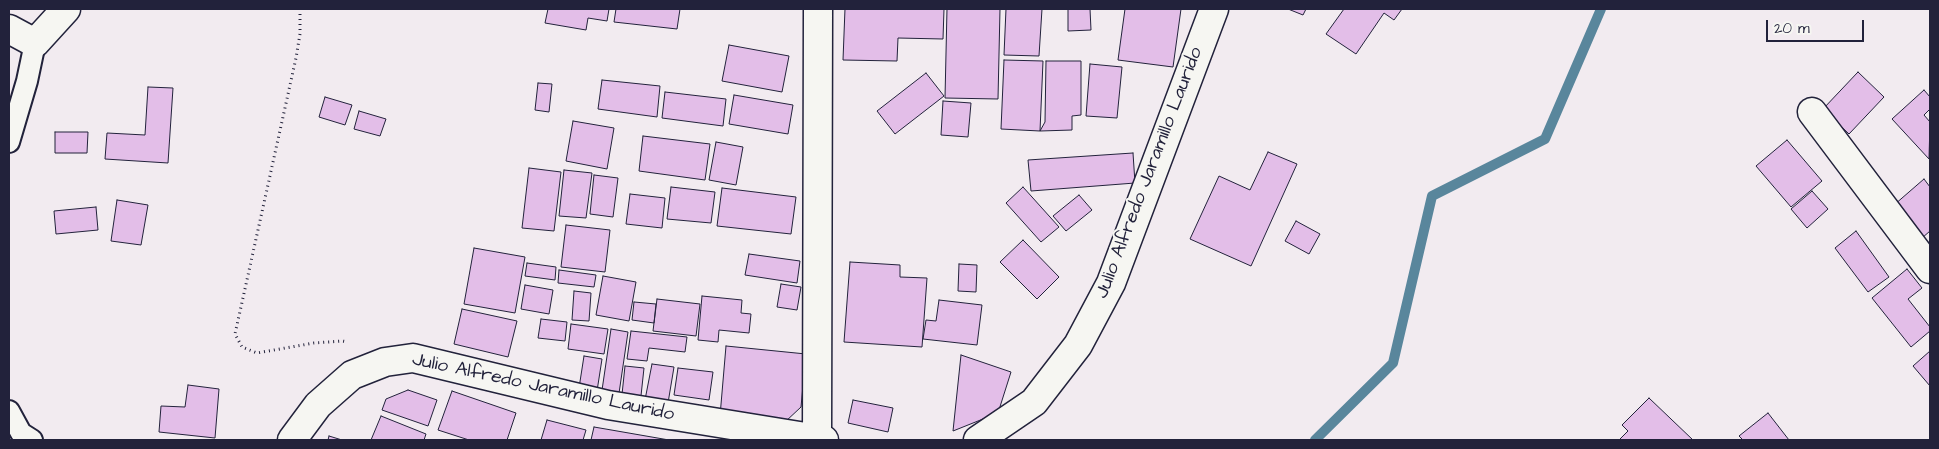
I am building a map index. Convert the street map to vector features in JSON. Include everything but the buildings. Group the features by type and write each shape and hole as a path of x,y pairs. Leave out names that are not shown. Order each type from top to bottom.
{"street":[{"path":"9,29 35,42 66,9"},
{"path":"818,9 821,440"},
{"name":"Julio Alfredo Jaramillo Laurido","path":"978,440 1034,402 1078,344 1110,283 1214,9"},
{"path":"1812,112 1930,269"},
{"name":"Julio Alfredo Jaramillo Laurido","path":"292,440 318,405 352,376 385,362 413,358 608,405 821,440"}],"lane":[{"path":"9,142 27,81 35,42"},
{"path":"9,411 20,433 32,440"}],"path":[{"path":"300,9 300,34 296,58 235,334 242,347 257,353 314,343 342,341 366,346 385,362"}],"waterway":[{"path":"1315,440 1393,363 1432,196 1545,139 1601,9"}]}
